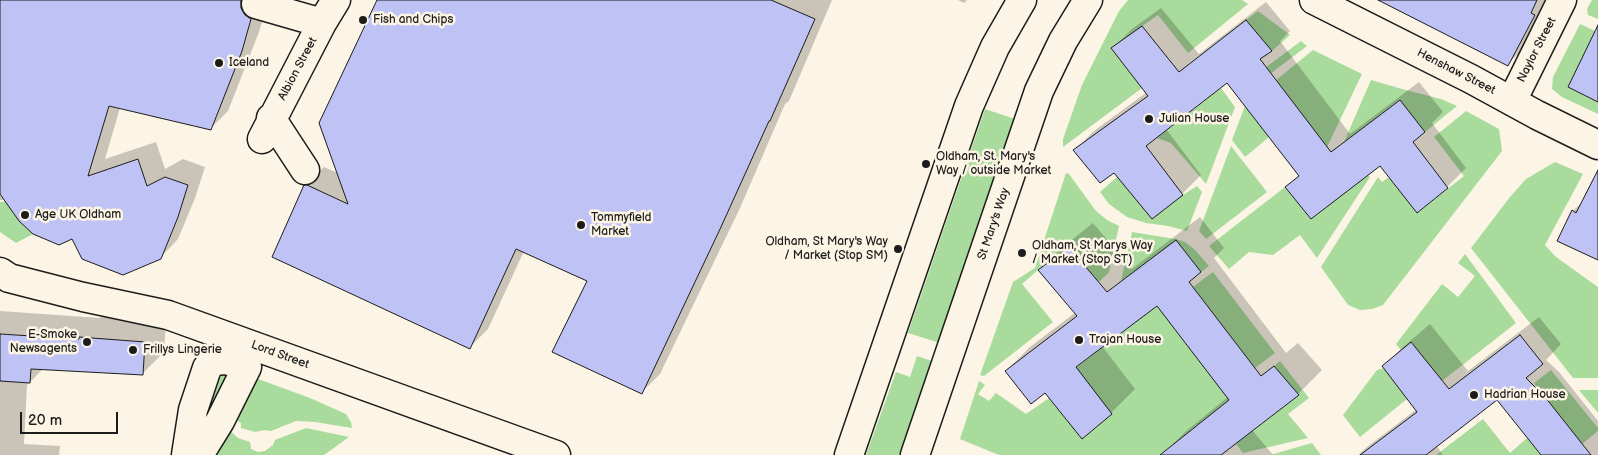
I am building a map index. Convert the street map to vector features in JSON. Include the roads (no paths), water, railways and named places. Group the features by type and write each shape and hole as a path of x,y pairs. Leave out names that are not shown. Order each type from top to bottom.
{"street":[{"name":"Albion Street","path":"305,170 267,128 336,0"},
{"path":"849,455 969,106 995,47 1022,0"},
{"name":"St Mary's Way","path":"915,455 1039,91 1063,41 1088,0"},
{"name":"Henshaw Street","path":"1314,0 1598,145"},
{"name":"Naylor Street","path":"1512,101 1562,0"},
{"path":"256,4 322,23"},
{"name":"Lord Street","path":"0,272 9,278 83,297 168,315 556,455"},
{"path":"177,434 193,410 207,368 214,361 226,360 244,366 230,427 199,455"},
{"path":"177,434 230,427"},
{"path":"177,434 186,455"}],"place":[{"name":"Fish and Chips","path":"363,20"},
{"name":"Iceland","path":"219,63"},
{"name":"Julian House","path":"1149,119"},
{"name":"Oldham, St. Mary's Way / outside Market","path":"926,164"},
{"name":"Age UK Oldham","path":"25,215"},
{"name":"Tommyfield Market","path":"581,225"},
{"name":"Oldham, St Mary's Way / Market (Stop SM)","path":"898,249"},
{"name":"Oldham, St Marys Way / Market (Stop ST)","path":"1022,253"},
{"name":"Trajan House","path":"1079,340"},
{"name":"E-Smoke Newsagents","path":"87,342"},
{"name":"Frillys Lingerie","path":"133,350"},
{"name":"Hadrian House","path":"1474,395"}]}
